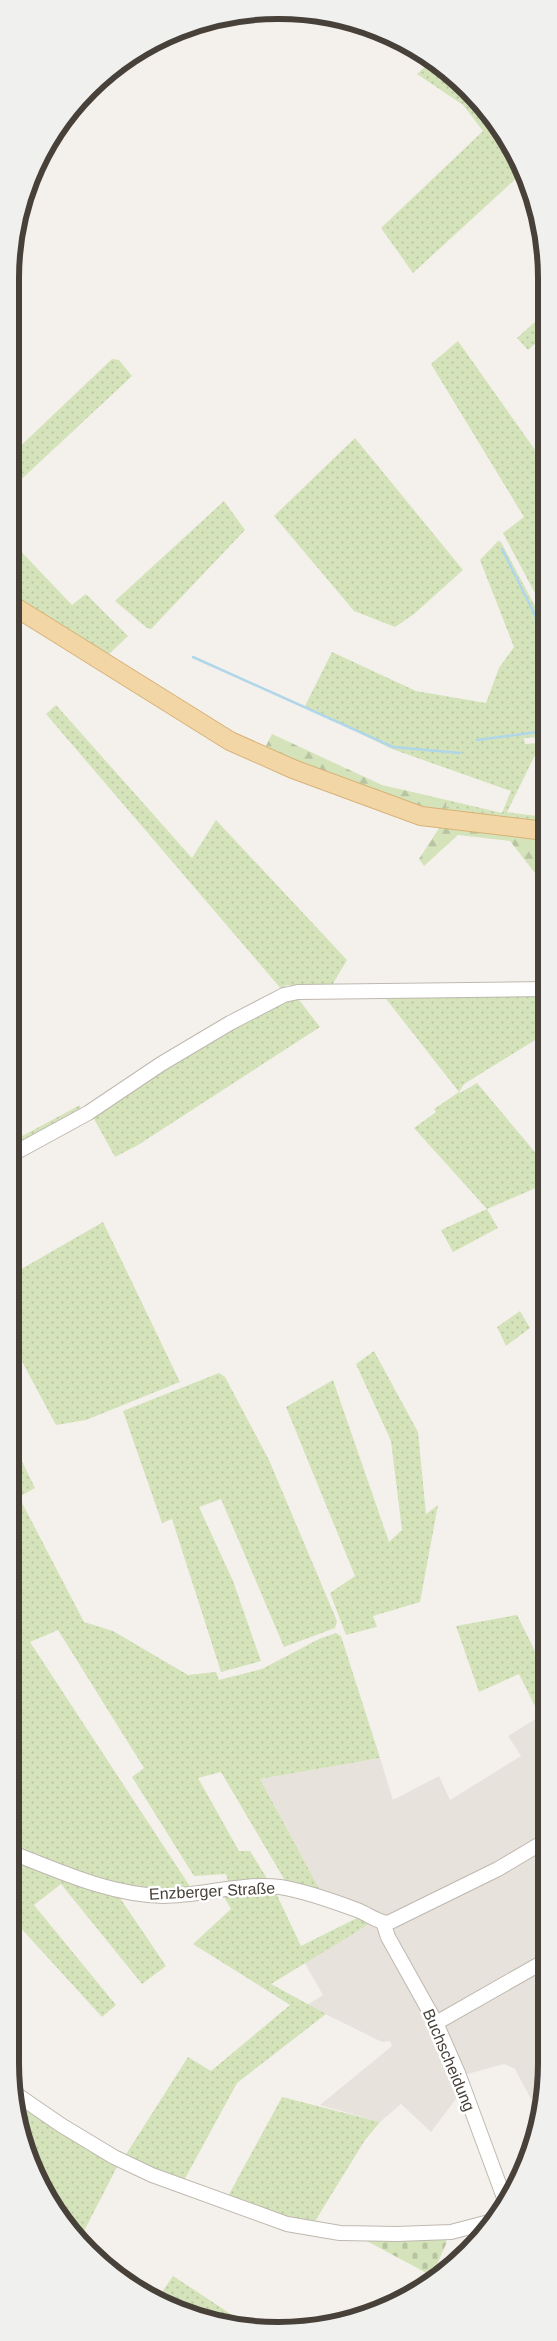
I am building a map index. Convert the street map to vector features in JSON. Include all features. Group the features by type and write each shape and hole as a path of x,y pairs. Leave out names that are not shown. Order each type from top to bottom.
{"main road":[{"path":"19,609 230,741 293,769 420,816 538,830"}],"street":[{"path":"19,1151 88,1113 161,1064 230,1023 284,995 298,992 538,988"},
{"path":"383,1922 395,1921 412,1913 498,1869 538,1845"},
{"name":"Enzberger Straße","path":"19,1855 78,1878 127,1892 162,1896 198,1894 253,1886 283,1888 350,1908 383,1922"},
{"name":"Buchscheidung","path":"383,1922 388,1937 436,2023 458,2073 502,2193"},
{"path":"436,2023 538,1965"},
{"path":"21,2098 61,2125 114,2157 152,2175 287,2224 340,2233 397,2234 452,2232 483,2224"}],"shaded area":[{"path":"538,1717 538,2079 536,2097 531,2099 515,2069 504,2064 457,2077 461,2092 431,2132 401,2104 380,2122 320,2105 392,2046 390,2041 382,2042 307,2005 323,1995 304,1962 380,1918 321,1892 260,1779 380,1758 393,1800 439,1776 450,1800 521,1756 508,1736"}],"green space":[{"path":"427,65 474,107 494,134 517,177 413,273 381,228 483,131 463,105 417,74"},
{"path":"538,319 538,341 528,350 517,338"},
{"path":"458,341 538,454 538,599 503,533 524,517 431,364"},
{"path":"112,359 119,360 132,376 19,481 19,447"},
{"path":"355,438 463,570 414,614 395,627 354,611 274,516"},
{"path":"224,501 245,530 151,629 147,628 115,601"},
{"path":"498,541 501,542 538,612 538,737 524,738 525,744 538,743 538,749 507,812 538,816 538,825 445,814 447,800 502,813 511,791 392,749 305,706 332,652 416,691 486,703 499,668 514,647 480,560"},
{"path":"19,549 72,605 86,594 128,636 105,658 19,604"},
{"path":"56,705 192,858 216,820 347,960 331,987 286,985 282,990 46,714"},
{"path":"272,734 382,785 447,800 445,814 388,799 264,750"},
{"path":"441,825 538,835 538,877 510,841 458,835 424,866 419,859"},
{"path":"538,994 538,1038 464,1084 459,1092 383,995"},
{"path":"296,996 320,1027 138,1145 115,1157 93,1117 95,1111 232,1029"},
{"path":"477,1083 538,1156 538,1187 487,1209 414,1128 436,1112 434,1109 459,1092"},
{"path":"80,1105 81,1112 19,1147 19,1138"},
{"path":"487,1209 498,1228 453,1252 441,1230"},
{"path":"103,1222 180,1382 86,1420 56,1425 19,1356 19,1270"},
{"path":"520,1311 530,1328 506,1346 497,1327"},
{"path":"374,1351 418,1432 426,1514 438,1505 420,1602 373,1616 377,1627 346,1635 330,1593 355,1576 286,1407 333,1380 389,1542 402,1530 391,1441 356,1364"},
{"path":"219,1373 225,1377 269,1460 337,1621 335,1628 284,1647 221,1499 199,1507 233,1581 261,1661 221,1672 172,1519 162,1523 123,1411"},
{"path":"19,1455 35,1488 19,1497"},
{"path":"19,1497 84,1622 113,1631 188,1675 216,1672 219,1680 262,1669 319,1639 336,1633 341,1636 380,1758 260,1779 321,1892 287,1884 221,1772 198,1778 239,1851 250,1851 270,1883 229,1885 226,1874 194,1876 132,1777 144,1768 58,1630 30,1642 193,1891 145,1892 107,1884 19,1851"},
{"path":"517,1615 538,1657 538,1712 519,1674 479,1692 456,1626"},
{"path":"19,1859 118,1895 166,1966 142,1984 61,1884 34,1905 116,2005 102,2017 19,1926"},
{"path":"275,1891 301,1946 361,1916 374,1921 271,1984 326,2014 237,2083 182,2184 123,2159 188,2057 211,2071 290,2005 193,1944 231,1909 223,1895"},
{"path":"282,2097 380,2122 365,2140 312,2226 226,2200"},
{"path":"22,2100 119,2163 83,2234 63,2207 39,2162 28,2130"},
{"path":"447,2235 446,2244 434,2271 429,2274 365,2240"},
{"path":"173,2276 238,2319 195,2308 161,2293"}],"waterway":[{"path":"502,549 538,621"},
{"path":"193,657 393,747 460,753"},
{"path":"477,740 538,732"}]}
